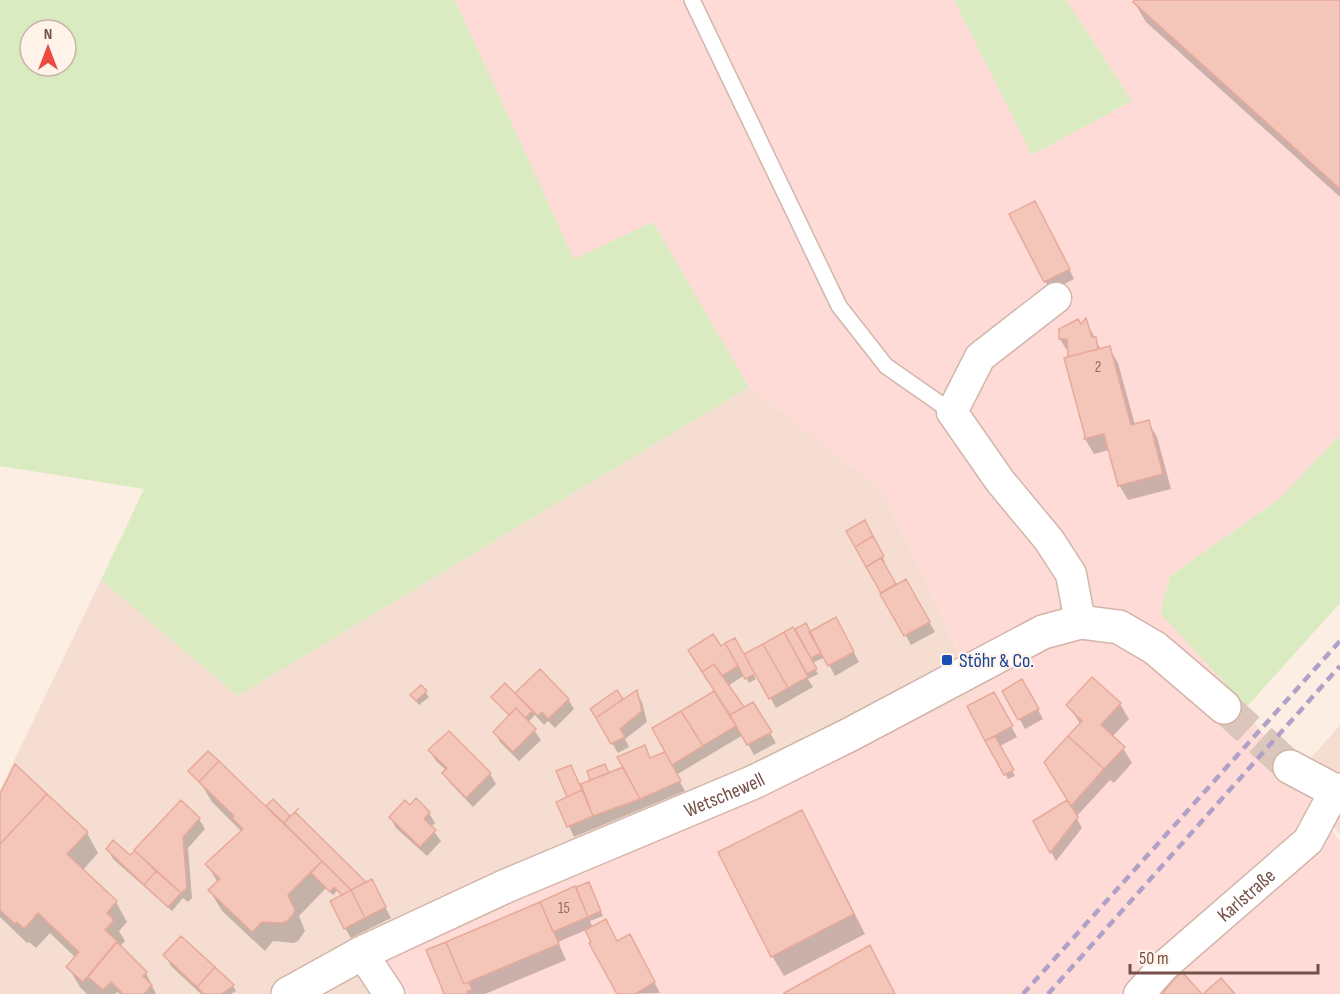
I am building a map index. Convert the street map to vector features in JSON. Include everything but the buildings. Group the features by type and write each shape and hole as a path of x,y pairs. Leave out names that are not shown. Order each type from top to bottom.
{"street":[{"path":"1056,298 980,357 952,412 1000,481 1049,540 1071,573 1080,622"},
{"name":"Wetschewell","path":"288,994 362,953 506,886 754,782 850,735 1043,632 1080,622 1119,627 1155,648 1224,707"},
{"path":"1290,767 1337,790"},
{"name":"Karlstraße","path":"1139,994 1164,966 1308,841 1337,790"},
{"path":"362,953 389,994"}],"lane":[{"path":"692,0 839,306 886,366 952,412"}],"shaded area":[{"path":"455,0 954,0 1032,155 1132,101 1066,0 1340,0 1340,435 1279,499 1170,576 1160,613 1232,691 1340,841 1340,994 395,994 377,965 978,692 883,491 749,387 653,223 574,260"},
{"path":"749,387 883,491 978,693 378,965 390,994 0,994 0,790 101,580 238,696"},
{"path":"1340,725 1340,835 1296,775"}],"green space":[{"path":"0,0 455,0 574,259 653,222 749,387 238,696 101,580 144,489 0,466"},
{"path":"954,0 1066,0 1132,101 1032,155"},
{"path":"1340,435 1340,603 1245,709 1232,691 1160,613 1170,576 1279,499"}],"tunnel":[{"path":"1224,707 1290,767"}],"railway":[{"path":"1023,994 1340,641"},
{"path":"1048,994 1340,666"}],"place":[{"name":"Stöhr & Co.","path":"947,660"}]}
